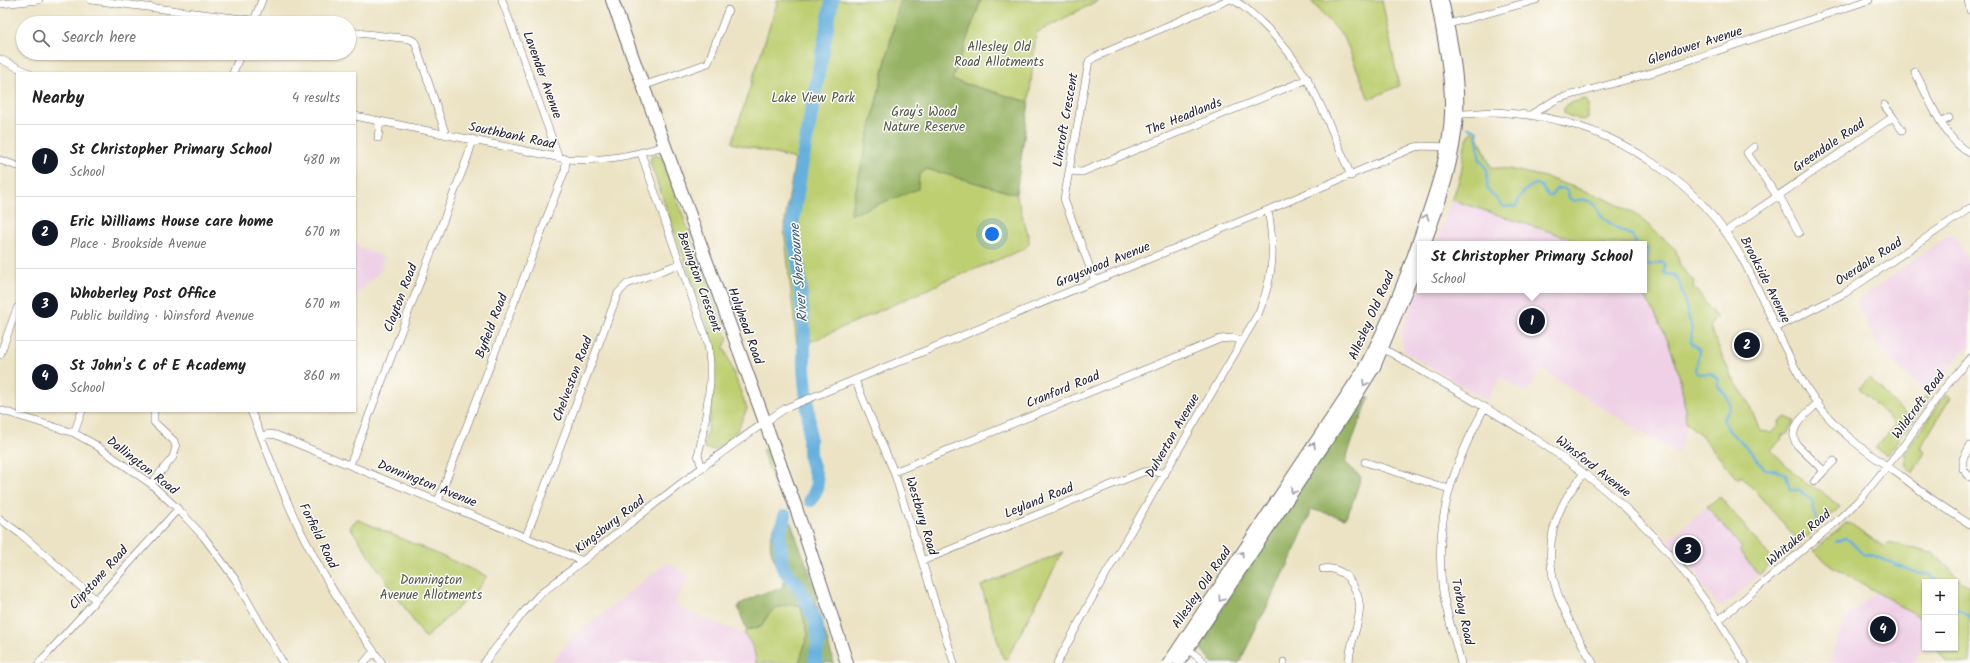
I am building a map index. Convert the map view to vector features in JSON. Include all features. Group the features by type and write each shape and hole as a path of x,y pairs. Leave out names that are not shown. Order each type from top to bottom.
{"highway":[{"name":"Holyhead Road","path":"612,0 796,505 847,663"}],"main road":[{"name":"Allesley Old Road","path":"1436,0 1445,25"},
{"name":"Allesley Old Road","path":"1427,241 1446,184 1454,114 1448,71 1443,0"},
{"name":"Allesley Old Road","path":"1418,241 1450,147"},
{"name":"Allesley Old Road","path":"1168,663 1360,391 1375,367 1380,346 1417,244"},
{"name":"Allesley Old Road","path":"1380,346 1417,266"},
{"name":"Allesley Old Road","path":"1179,663 1278,506"}],"street":[{"path":"0,4 39,0"},
{"path":"91,0 209,16"},
{"path":"255,16 262,0"},
{"name":"Lavender Avenue","path":"502,0 562,158"},
{"name":"Lincroft Crescent","path":"1095,281 1064,199 1089,61 1228,0"},
{"path":"1234,0 1246,9 1282,43 1308,79 1351,176"},
{"path":"1445,25 1536,0"},
{"name":"Glendower Avenue","path":"1530,115 1557,99 1651,73 1869,0"},
{"path":"1968,0 1970,10"},
{"path":"643,86 708,63 728,10"},
{"path":"356,33 410,39 415,42 446,135"},
{"path":"0,60 27,72"},
{"path":"233,72 238,60"},
{"path":"1915,72 1942,122 1957,145 1970,153"},
{"name":"The Headlands","path":"1070,171 1082,172 1308,79"},
{"path":"1884,105 1902,130"},
{"name":"Brookside Avenue","path":"1454,114 1496,112 1530,115 1566,122 1602,136 1639,154 1659,167 1691,194 1725,232 1744,262 1800,376 1818,403 1848,438 1931,499 1970,524"},
{"name":"Southbank Road","path":"356,116 562,158 601,160 641,153 664,146"},
{"name":"Greendale Road","path":"1725,232 1893,117"},
{"path":"1942,122 1949,118"},
{"path":"378,138 380,121"},
{"name":"Clayton Road","path":"350,465 468,156 472,139"},
{"name":"Grayswood Avenue","path":"765,421 786,408 1351,176 1415,147 1450,147"},
{"path":"1754,147 1747,153 1778,195 1799,233"},
{"name":"Bevington Crescent","path":"641,153 679,264 702,324 710,363 709,400 698,455 702,468"},
{"name":"Byfield Road","path":"438,501 564,170 562,158"},
{"path":"0,160 16,166"},
{"name":"Overdale Road","path":"1776,328 1845,293 1970,208"},
{"name":"Dulverton Avenue","path":"1057,663 1096,591 1259,312 1270,280 1273,248 1268,210"},
{"name":"Chelveston Road","path":"526,537 618,292 626,284 679,264"},
{"path":"0,355 16,311"},
{"name":"Cranford Road","path":"894,472 1220,339 1233,338 1242,341"},
{"name":"Winsford Avenue","path":"1380,346 1485,407 1528,434 1584,473 1620,503 1659,542 1687,576 1719,620 1745,663"},
{"name":"Wildcroft Road","path":"1888,467 1941,392 1970,358"},
{"name":"Westbury Road","path":"855,380 894,472 954,663"},
{"path":"1818,403 1798,423 1793,431 1797,445 1824,471"},
{"name":"Torbay Road","path":"1461,663 1446,606 1442,575 1442,528 1449,489 1456,466 1466,441 1485,407"},
{"name":"Dallington Road","path":"0,410 74,433 94,444 151,484 178,509 203,536 234,579 283,663"},
{"path":"74,433 82,412"},
{"path":"151,484 173,457 176,447 174,440 154,422 154,412"},
{"name":"Forfield Road","path":"251,412 309,548 335,594 382,663"},
{"name":"Kingsbury Road","path":"484,663 533,602 702,468 765,421"},
{"name":"Donnington Avenue","path":"262,437 268,434 276,435 583,561"},
{"path":"1970,446 1963,459 1963,469 1970,477"},
{"path":"1814,482 1834,460"},
{"path":"1365,462 1449,489"},
{"name":"Whitaker Road","path":"1719,620 1832,526 1863,496 1888,467"},
{"name":"Leyland Road","path":"922,561 1143,472 1153,471 1165,474"},
{"path":"1584,473 1560,510 1551,541 1551,563 1552,575 1558,598 1593,663"},
{"name":"Clipstone Road","path":"39,663 95,599 178,509"},
{"path":"0,519 22,535 95,599"},
{"path":"1322,569 1330,569 1345,574 1354,584 1359,598 1360,615 1349,663"},
{"path":"1188,649 1205,663"},
{"path":"364,663 374,651"}],"shaded area":[{"path":"1452,200 1579,241 1437,241"},
{"path":"1951,233 1970,260 1970,289 1967,291 1970,295 1970,345 1956,359 1928,395 1878,347 1856,302"},
{"path":"356,245 383,257 380,271 356,295"},
{"path":"1417,293 1643,293 1665,333 1677,368 1685,398 1686,432 1677,454 1541,370 1527,393 1500,377 1487,400 1405,352 1400,334"},
{"path":"1707,506 1742,548 1739,551 1759,575 1722,606 1716,603 1703,586 1697,572 1667,541"},
{"path":"668,562 690,577 675,601 685,611 744,634 751,643 755,653 756,663 551,663 571,638"},
{"path":"1876,592 1922,618 1922,645 1915,663 1828,663 1845,619"}],"green space":[{"name":"Lake View Park","path":"778,0 900,0 850,214 927,169 1016,194 1029,238 1029,244 1024,249 943,281 810,342 797,345 784,228 795,159 732,143"},
{"name":"Gray's Wood Nature Reserve","path":"900,0 981,0 952,80 1029,102 1016,194 927,169 919,175 918,189 850,215"},
{"name":"Allesley Old Road Allotments","path":"981,0 1099,0 1036,33 1029,102 952,80"},
{"path":"1310,0 1382,0 1399,86 1369,99 1344,37"},
{"path":"1585,99 1588,103 1588,119 1583,121 1564,113 1564,107 1567,104"},
{"path":"1472,131 1479,138 1491,167 1509,169 1545,177 1602,197 1639,217 1676,250 1680,266 1694,281 1693,286 1716,317 1710,327 1731,376 1746,398 1760,430 1771,433 1779,425 1778,423 1786,417 1794,421 1789,433 1781,436 1782,439 1771,450 1806,484 1820,490 1840,507 1798,545 1794,543 1797,539 1742,476 1737,479 1699,433 1686,423 1685,405 1678,370 1659,321 1643,293 1647,293 1647,241 1579,241 1452,200 1461,173 1466,141"},
{"path":"656,155 662,158 728,339 724,347 747,409 737,431 714,450 704,448 712,404 714,359 712,344 709,329 650,162 651,157"},
{"path":"1870,378 1907,416 1926,396 1927,400 1887,455 1875,448 1896,425 1859,388"},
{"path":"1946,394 1951,397 1920,448 1925,452 1913,473 1906,466 1905,453"},
{"path":"1363,396 1370,397 1359,422 1345,462 1361,477 1351,507 1345,518 1310,509 1310,515 1288,565 1239,663 1211,663 1210,659 1201,649 1202,643 1254,556"},
{"path":"767,449 779,481 774,482 762,450"},
{"path":"1720,497 1772,559 1786,548 1790,552 1779,557 1759,575 1739,551 1742,548 1707,506"},
{"path":"781,515 791,523 817,593 816,602 834,663 799,663 808,634 800,605 776,608 765,620 762,626 747,630 738,608 740,604 758,595 782,588 785,580 772,555 770,541 775,525"},
{"name":"Donnington Avenue Allotments","path":"357,519 487,576 476,591 425,638 350,527"},
{"path":"1846,523 1851,524 1884,547 1889,542 1932,553 1962,582 1970,586 1970,663 1948,663 1938,651 1958,651 1958,579 1922,579 1922,618 1830,565 1814,551"},
{"path":"1063,552 1007,659 1003,658 981,586"},
{"path":"785,605 800,605 808,635 799,663 756,663 753,647 744,634 747,630 762,626 768,613"}],"waterway":[{"name":"River Sherbourne","path":"811,500 816,490 817,481 809,454 809,420 804,369 804,329 798,262 792,227 801,168 832,0"},
{"path":"1468,127 1477,131 1479,157 1487,170 1487,189 1504,207 1516,206 1524,192 1533,185 1537,184 1541,186 1548,196 1551,196 1556,189 1563,188 1568,191 1569,198 1573,201 1586,200 1593,203 1600,215 1619,229 1632,235 1635,241"},
{"path":"1647,248 1647,256"},
{"path":"1647,264 1649,265 1662,262 1665,264 1664,272 1666,274 1674,275 1679,281 1692,329 1691,342 1699,350 1696,372 1699,374 1710,373 1717,378 1719,388 1726,395 1731,406 1723,419 1730,432 1747,447 1765,469 1786,474 1790,490 1800,490 1814,503 1813,510 1817,523"},
{"name":"River Sherbourne","path":"785,516 779,535 783,568 799,587 816,621 819,642 815,657 816,663"},
{"path":"1836,542 1845,538 1852,542 1859,551 1865,555 1870,554 1917,573 1931,575 1936,579"},
{"path":"1958,610 1970,617"}],"place":[{"name":"St Christopher Primary School","path":"1532,321"},
{"name":"Eric Williams House care home","path":"1747,345"},
{"name":"Whoberley Post Office","path":"1688,550"},
{"name":"St John's C of E Academy","path":"1883,629"}]}
